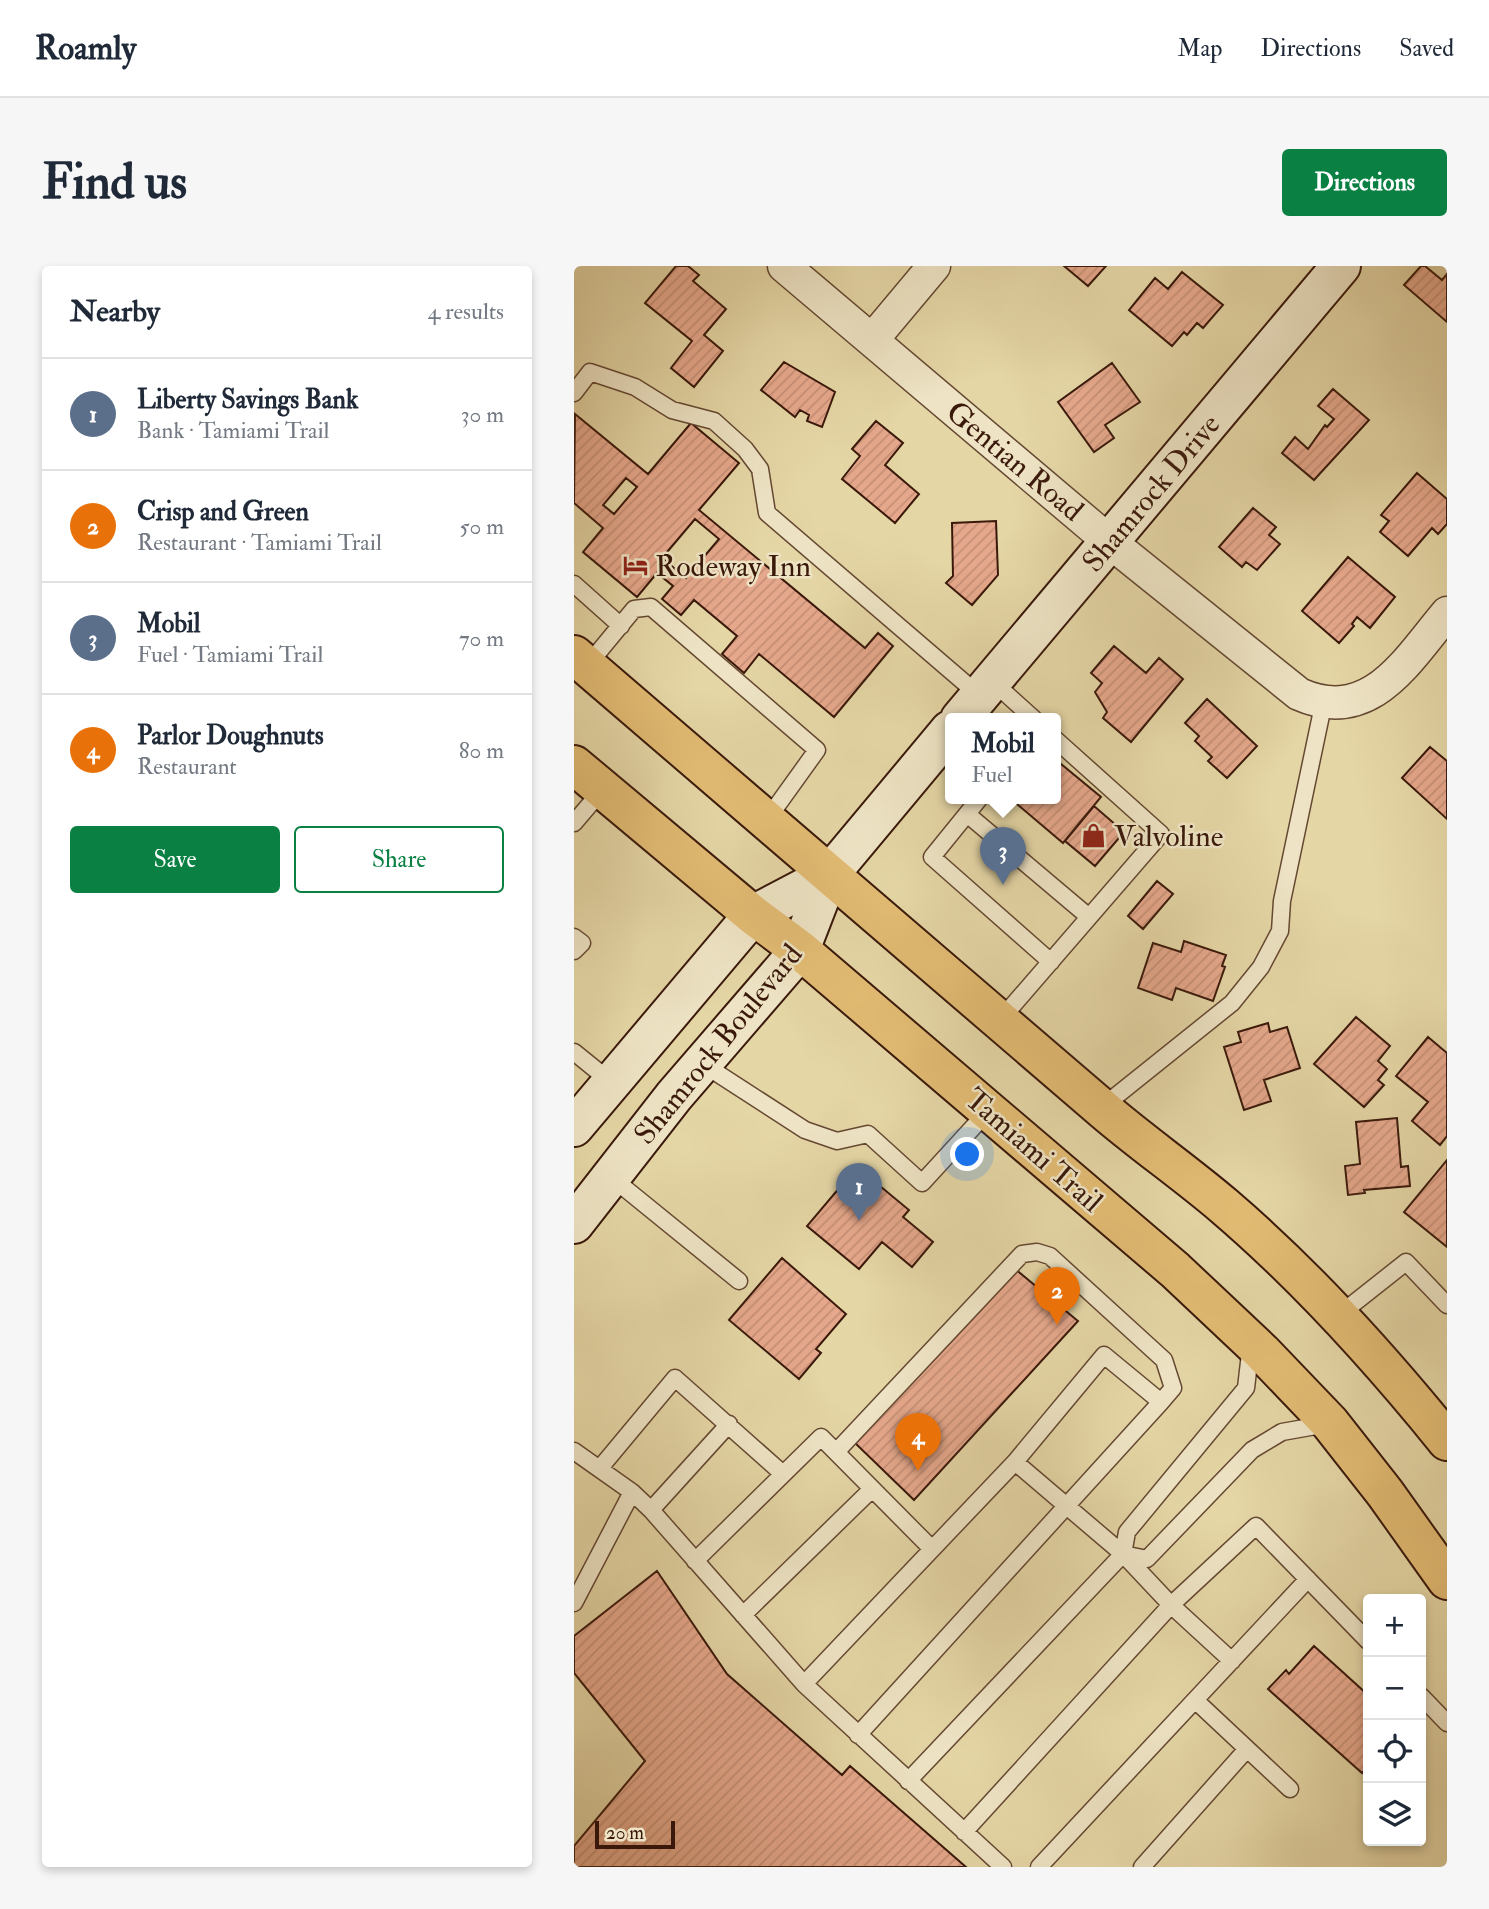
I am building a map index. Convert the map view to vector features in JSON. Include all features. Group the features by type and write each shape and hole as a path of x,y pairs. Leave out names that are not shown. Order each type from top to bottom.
{"main road":[{"path":"580,661 1001,1019 1101,1108 1224,1206 1318,1293 1397,1379 1447,1441"},
{"name":"Tamiami Trail","path":"574,765 752,915 800,950 1175,1270 1251,1342 1330,1423 1385,1493 1447,1580"}],"street":[{"name":"Gentian Road","path":"784,266 1110,542 1299,694 1334,703 1358,700 1377,691 1392,678 1447,613"},
{"path":"872,340 934,266"},
{"name":"Shamrock Drive","path":"977,699 1341,266"},
{"path":"829,875 945,736"},
{"name":"Shamrock Boulevard","path":"574,1127 752,915 829,875"},
{"name":"Shamrock Boulevard","path":"574,1224 703,1064 800,950 829,875"}],"lane":[{"path":"574,393 590,372 635,387 672,410 714,421 745,449 760,469 767,513 977,699 1017,713"},
{"path":"574,584 621,626"},
{"path":"580,661 621,626 634,609 651,607 817,750 766,821"},
{"path":"1101,1108 1232,1003 1267,955 1280,931 1282,901 1324,701"},
{"path":"1001,1019 1161,834 1061,744"},
{"path":"574,823 603,789"},
{"path":"974,804 932,857 1051,962"},
{"path":"967,814 1089,917"},
{"path":"574,937 582,943 574,951"},
{"path":"574,1052 611,1082"},
{"path":"703,1064 805,1130 837,1141 868,1134 922,1183 988,1111"},
{"path":"611,1177 738,1281"},
{"path":"836,1452 1022,1254 1037,1252 1050,1256 1164,1360 1173,1388 858,1735"},
{"path":"1338,1316 1406,1262 1447,1305"},
{"path":"908,1781 1123,1554 1127,1532 1246,1388 1251,1342"},
{"path":"804,1684 1015,1462 1104,1355 1161,1402"},
{"path":"600,1468 675,1378 783,1474"},
{"path":"1123,1554 1147,1559 1252,1450 1282,1432 1330,1423"},
{"path":"651,1510 729,1424"},
{"path":"695,1561 821,1437 932,1549"},
{"path":"574,1451 632,1492 651,1510 804,1684 1003,1867"},
{"path":"1015,1462 1123,1554 1171,1605 1232,1661"},
{"path":"743,1615 872,1489"},
{"path":"574,1603 632,1492"},
{"path":"964,1832 1171,1605 1256,1526 1363,1637"},
{"path":"1039,1867 1308,1579"},
{"path":"1195,1700 1290,1789"},
{"path":"1426,1701 1447,1723"},
{"path":"1142,1867 1247,1749"}],"building":[{"path":"676,266 688,266 699,275 693,281 726,309 704,335 723,351 694,387 671,368 692,341 645,303"},
{"path":"1064,266 1106,266 1088,286"},
{"path":"1421,266 1425,266 1442,280 1447,274 1447,322 1404,285"},
{"path":"1182,272 1223,305 1203,328 1197,323 1187,335 1184,332 1172,346 1129,310 1155,278 1168,289"},
{"path":"784,362 835,392 822,427 807,421 809,415 800,410 795,417 761,390"},
{"path":"1112,363 1140,402 1105,425 1114,438 1094,452 1058,402"},
{"path":"1333,389 1369,420 1314,480 1282,453 1295,437 1308,449 1325,425 1327,427 1334,419 1318,406"},
{"name":"Rodeway Inn","path":"575,414 648,474 691,423 739,463 699,510 865,648 878,633 893,646 834,717 759,654 744,673 722,654 737,636 694,600 681,615 662,599 673,586 657,573 637,597 583,552 603,528 574,503","holes":["626,478 637,487 614,514 603,505","695,519 719,539 686,578 662,558"]},
{"path":"876,421 903,443 885,465 919,494 895,523 842,479 860,456 852,449"},
{"path":"1417,473 1447,499 1447,524 1438,534 1432,528 1408,556 1380,532 1389,521 1381,515"},
{"path":"1253,508 1276,527 1269,535 1280,544 1257,570 1246,562 1242,567 1219,547"},
{"path":"996,521 998,575 972,605 946,583 953,576 952,523"},
{"path":"1348,557 1395,597 1370,628 1357,617 1352,624 1354,626 1339,643 1302,611"},
{"path":"1114,646 1146,673 1159,658 1183,679 1131,742 1103,718 1107,712 1095,692 1102,683 1091,673"},
{"path":"1207,699 1257,746 1227,778 1208,761 1212,757 1195,741 1199,736 1185,723"},
{"path":"1430,747 1447,761 1447,819 1402,778"},
{"path":"1061,764 1101,797 1063,843 1017,804 1061,804"},
{"name":"Valvoline","path":"1094,806 1124,832 1095,866 1065,841"},
{"path":"1157,881 1173,894 1143,929 1128,916"},
{"path":"1184,941 1226,955 1222,966 1225,967 1213,1001 1176,988 1172,1000 1138,988 1153,943 1181,952"},
{"path":"1356,1017 1390,1046 1378,1061 1387,1069 1378,1080 1384,1085 1364,1107 1314,1064"},
{"path":"1268,1023 1270,1032 1287,1027 1300,1068 1264,1080 1271,1101 1244,1110 1224,1047 1241,1042 1238,1032"},
{"path":"1428,1037 1447,1053 1447,1136 1440,1145 1412,1121 1428,1102 1396,1076"},
{"path":"1397,1118 1401,1167 1408,1166 1410,1186 1364,1190 1365,1193 1348,1195 1345,1166 1360,1164 1356,1122"},
{"path":"1447,1160 1447,1247 1404,1212"},
{"path":"857,1167 909,1210 903,1217 933,1242 912,1267 882,1242 859,1269 807,1226"},
{"path":"782,1258 846,1314 816,1349 821,1353 799,1379 729,1320"},
{"path":"1014,1268 1078,1321 914,1500 854,1442"},
{"path":"657,1571 727,1674 842,1775 850,1766 966,1867 574,1867 574,1846 645,1761 574,1673 574,1636"},
{"path":"1314,1646 1363,1690 1362,1773 1268,1689 1286,1670 1289,1674"}],"place":[{"name":"Rodeway Inn","path":"635,566"},
{"name":"Valvoline","path":"1094,836"},
{"name":"Mobil","path":"1003,885"},
{"name":"Liberty Savings Bank","path":"859,1221"},
{"name":"Crisp and Green","path":"1057,1325"},
{"name":"Parlor Doughnuts","path":"918,1471"}]}
